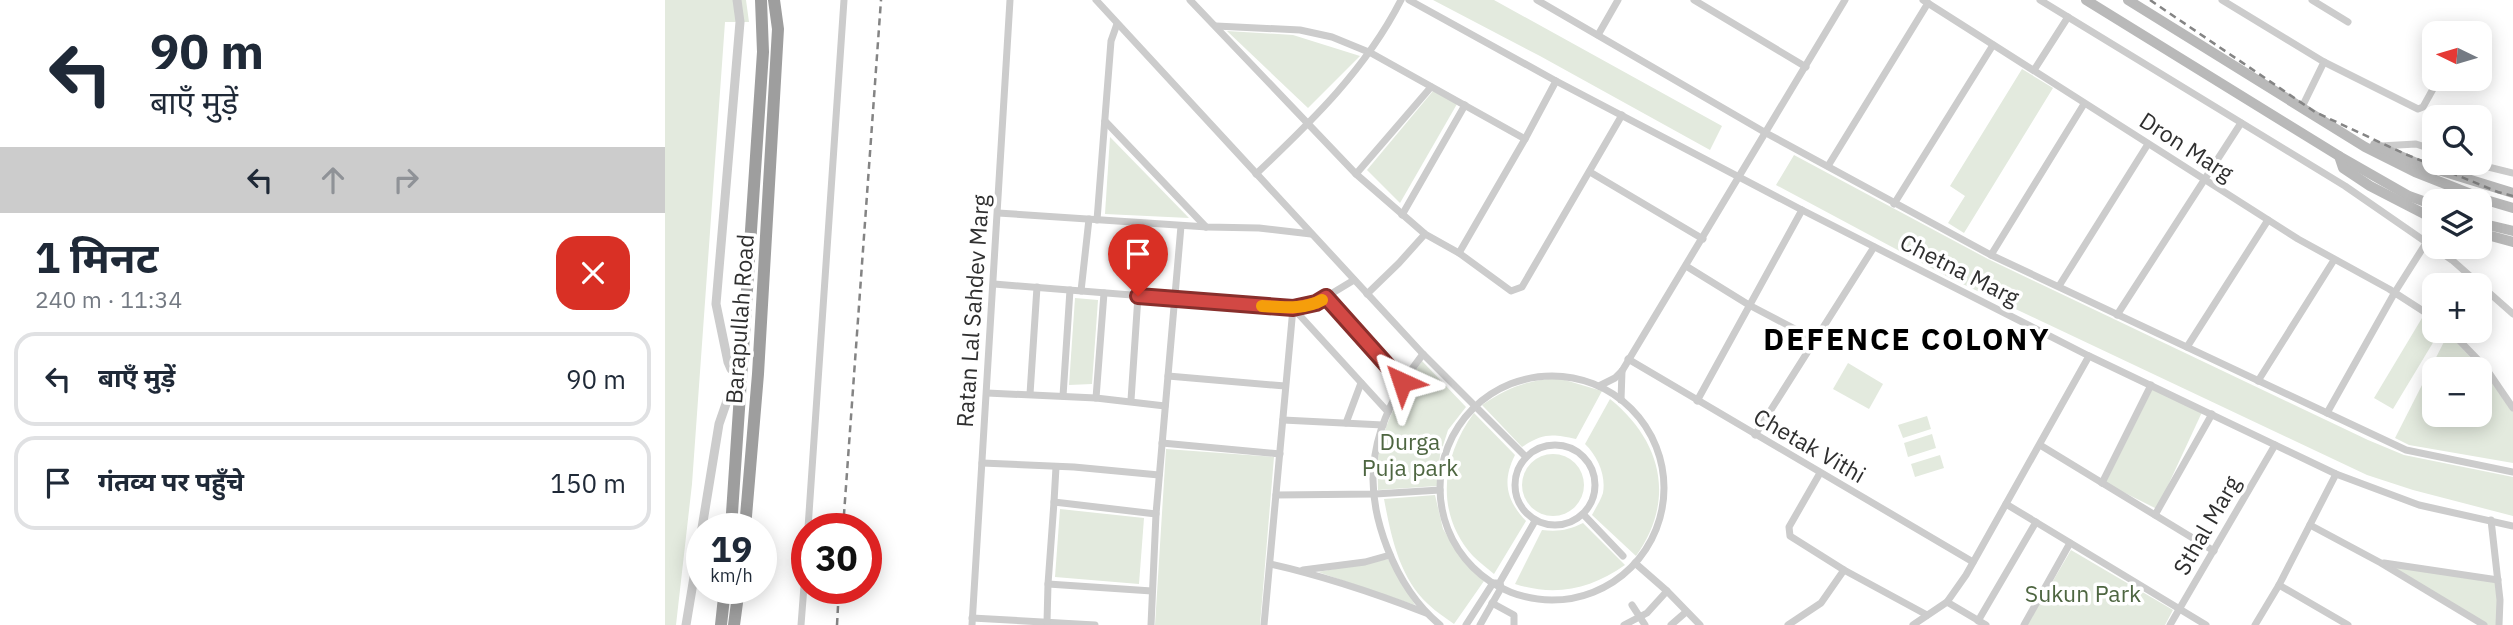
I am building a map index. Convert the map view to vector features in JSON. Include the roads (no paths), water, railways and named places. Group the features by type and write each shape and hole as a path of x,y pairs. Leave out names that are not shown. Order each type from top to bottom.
{"highway":[{"name":"Barapullah Road","path":"732,513 759,113 763,23 761,0"},
{"name":"Barapullah Road","path":"746,513 758,374 778,29 774,0"},
{"path":"721,625 723,604"},
{"path":"734,625 737,604"}],"main road":[{"path":"2085,0 2339,156 2422,201"},
{"path":"2129,0 2365,147 2415,172 2513,208"},
{"path":"2365,147 2378,146 2419,164 2513,192"},
{"path":"2339,156 2343,168 2369,186 2422,213"},
{"path":"2492,226 2513,231"},
{"path":"2492,236 2513,242"}],"street":[{"path":"705,513 719,424 728,398 742,383 728,362 716,304 740,22 737,0"},
{"path":"809,513 844,0"},
{"name":"Ratan Lal Sahdev Marg","path":"972,622 982,463 989,425 987,393 1010,0"},
{"path":"1095,0 1423,354 1526,457"},
{"path":"1190,0 1356,174 1425,234 1459,253 1511,290 1522,287 1622,115"},
{"path":"1256,174 1308,125 1371,53 1401,0"},
{"name":"Chetna Marg","path":"1409,0 1556,81 1874,247 2151,386 2336,474 2419,505 2513,526"},
{"path":"1598,35 1618,0"},
{"path":"1694,0 1805,67"},
{"path":"1621,400 1622,372 1628,359 1703,239 1845,0"},
{"path":"2040,0 2345,186 2422,240"},
{"path":"2222,0 2325,62 2418,109 2423,107 2432,91"},
{"path":"2312,0 2349,22"},
{"path":"1540,1 1573,17 1598,35 1766,133 1991,256 2406,450 2513,472"},
{"path":"1828,166 1926,1"},
{"name":"Dron Marg","path":"1926,1 2268,220 2422,310"},
{"path":"2034,71 2068,17"},
{"path":"1081,291 1105,121 1111,41 1118,24"},
{"path":"1216,26 1300,30 1332,37 1371,53 1525,139"},
{"path":"1894,204 1993,45"},
{"path":"2302,107 2325,62"},
{"path":"1459,253 1556,81"},
{"path":"1356,174 1431,87"},
{"path":"1991,256 2084,104"},
{"path":"1402,215 1465,106"},
{"path":"1105,121 1207,228"},
{"path":"2117,314 2241,123"},
{"path":"2059,286 2148,144"},
{"path":"2378,146 2422,146"},
{"path":"2492,168 2513,173"},
{"path":"1590,172 1703,239"},
{"path":"1697,401 1801,209"},
{"path":"998,213 1207,228 1259,228 1311,234"},
{"path":"2187,347 2268,220"},
{"path":"1151,625 1156,514 1181,226"},
{"path":"1367,294 1425,234"},
{"path":"1755,435 1874,247"},
{"path":"995,249 1004,253"},
{"path":"2327,413 2422,249"},
{"path":"2450,259 2513,314"},
{"path":"2258,380 2334,260"},
{"path":"1686,266 1749,305 1816,340"},
{"path":"994,284 1293,308 1316,303 1354,280"},
{"path":"1030,394 1037,288"},
{"path":"1063,396 1070,290"},
{"path":"1095,398 1104,293"},
{"path":"1131,400 1138,296"},
{"path":"1326,297 1402,382"},
{"path":"1293,308 1388,412"},
{"path":"1264,625 1293,308"},
{"path":"2461,343 2484,367 2513,408"},
{"path":"1423,354 1402,382 1383,425 1374,457 1375,494 1381,528 1390,555 1404,583 1440,625"},
{"path":"1913,625 1947,602 1973,562 2089,356"},
{"name":"Chetak Vithi","path":"1628,359 1973,562"},
{"path":"1599,386 1622,372"},
{"path":"1168,376 1285,386"},
{"path":"1562,376 1599,386 1621,400 1636,414 1657,449 1663,478 1662,509 1647,547 1620,578 1583,596 1541,600 1521,596 1468,563 1451,536 1443,514 1440,490 1446,453 1458,429 1475,407 1498,390 1524,379 1562,376"},
{"path":"1346,423 1361,383"},
{"path":"2102,482 2151,386"},
{"path":"987,393 1131,400 1165,406"},
{"path":"2155,515 2211,414"},
{"path":"1283,420 1383,425"},
{"path":"1162,443 1280,454"},
{"path":"2040,444 2214,551"},
{"path":"1558,445 1572,449 1583,457 1591,468 1595,482 1594,496 1583,514 1568,524 1551,526 1535,521 1523,510 1515,495 1517,471 1526,457 1537,449 1558,445"},
{"name":"Sthal Marg","path":"2170,625 2275,445"},
{"path":"982,463 1159,475"},
{"path":"1047,622 1056,467"},
{"path":"1820,473 1788,533 1843,570 1927,615"},
{"path":"2255,625 2279,585 2336,474"},
{"path":"1276,495 1440,490"},
{"path":"1054,502 1156,514"},
{"path":"2006,504 2206,625"},
{"path":"1583,514 1623,556"},
{"path":"2491,520 2498,580 2499,625"},
{"path":"1466,625 1498,584 1535,521"},
{"path":"1947,602 1982,623 2036,522"},
{"path":"2310,525 2381,562 2484,625"},
{"path":"2024,625 2070,543"},
{"path":"1299,570 1365,562 1390,555"},
{"path":"2381,562 2498,580"},
{"path":"1635,563 1700,625"},
{"path":"1270,564 1368,590 1428,614"},
{"path":"1788,625 1821,603 1843,570"},
{"path":"1048,584 1151,591"},
{"path":"1479,625 1492,603 1498,584"},
{"path":"2279,585 2343,624"},
{"path":"1624,625 1642,621 1667,591"},
{"path":"1492,603 1514,615 1514,625"},
{"path":"686,625 690,604"},
{"path":"801,625 803,604"},
{"path":"1632,605 1642,621"},
{"path":"1671,625 1686,612"},
{"path":"972,622 1095,625"}],"railway":[{"path":"844,513 881,0"},
{"path":"2150,0 2315,112 2405,154 2513,196"},
{"path":"837,625 838,604"}],"district":[{"name":"DEFENCE COLONY","path":"1907,338"}],"park label":[{"name":"Durga Puja park","path":"1410,454"},
{"name":"Sukun Park","path":"2083,593"}]}
